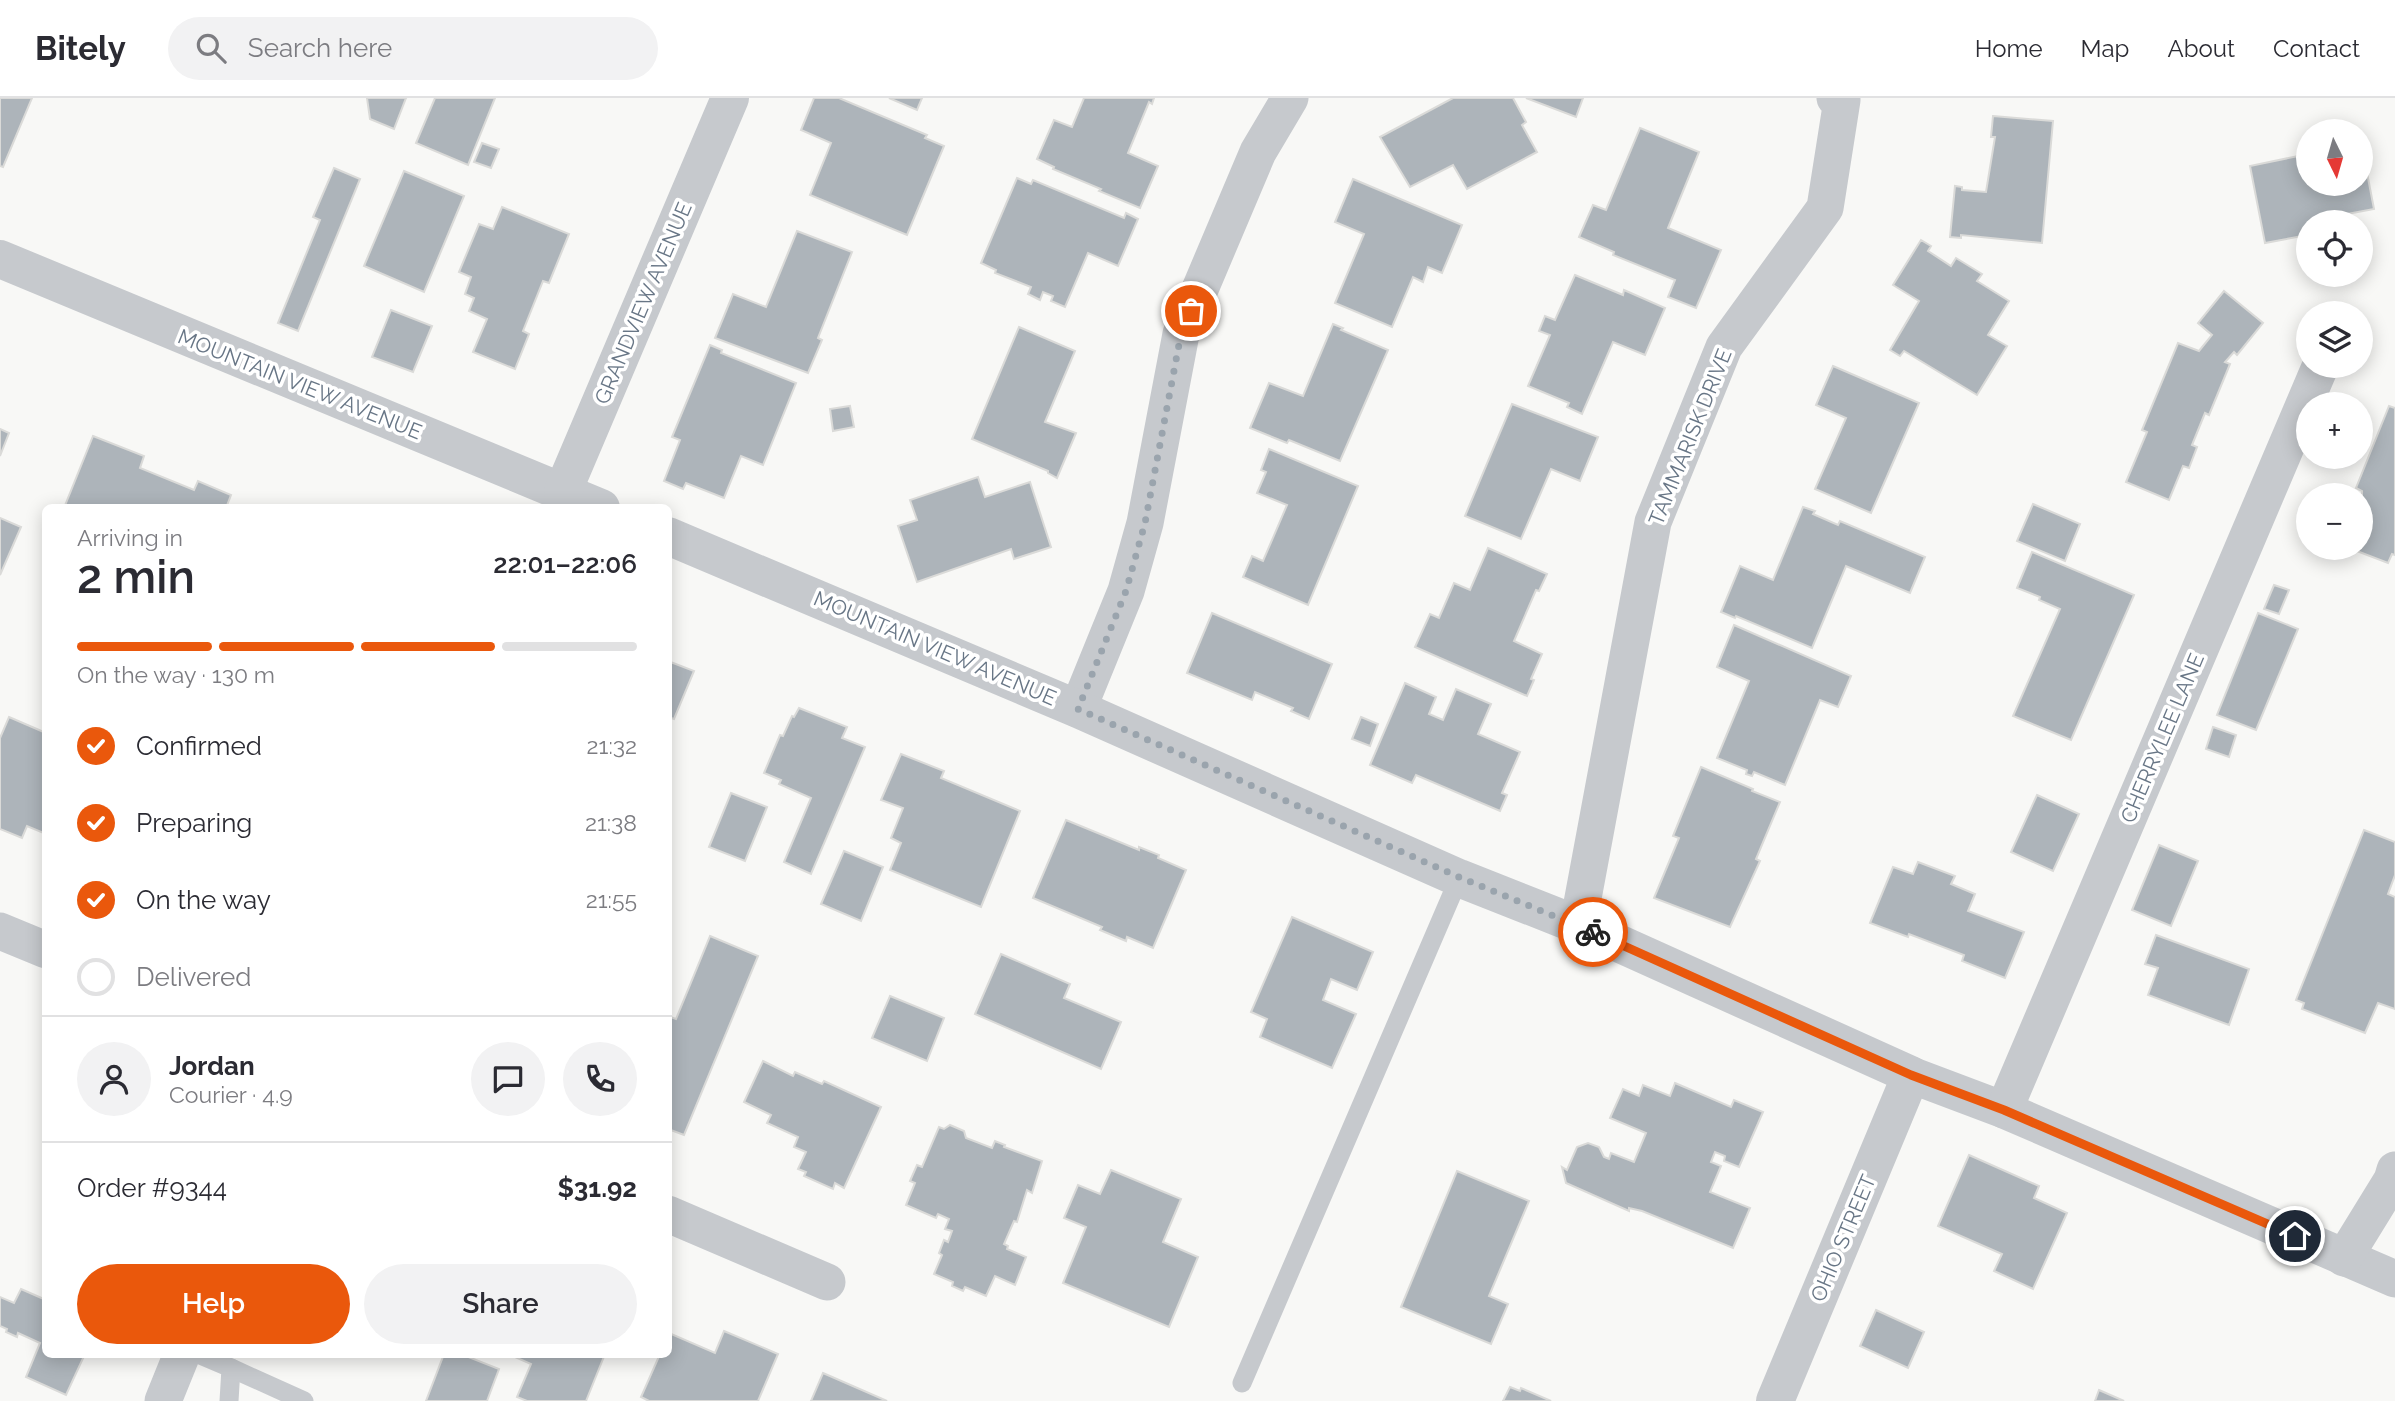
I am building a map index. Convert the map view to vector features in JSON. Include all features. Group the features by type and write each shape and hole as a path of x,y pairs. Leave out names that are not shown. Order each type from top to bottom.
{"street":[{"name":"GRANDVIEW AVENUE","path":"559,499 730,98"},
{"path":"1078,709 1126,591 1145,523 1181,334 1258,152 1290,98"},
{"name":"TAMMARISK DRIVE","path":"1578,925 1653,522 1724,347 1825,208 1839,99"},
{"name":"MOUNTAIN VIEW AVENUE","path":"0,259 559,499 582,504"},
{"name":"CHERRYLEE LANE","path":"2004,1110 2315,378"},
{"name":"MOUNTAIN VIEW AVENUE","path":"672,538 1078,709 1459,877 1578,925 1911,1075 2004,1110 2395,1279"},
{"path":"0,931 42,948"},
{"name":"OHIO STREET","path":"1775,1401 1911,1075"},
{"path":"2344,1258 2392,1180 2395,1170"},
{"path":"672,1216 827,1282"},
{"path":"163,1401 180,1358"}],"lane":[{"path":"1242,1383 1459,877"},
{"path":"207,1358 304,1401"},
{"path":"229,1401 231,1368"}],"building":[{"path":"0,98 32,98 3,167 0,166"},
{"path":"367,98 406,98 394,129 370,119"},
{"path":"435,98 495,98 468,165 416,143"},
{"path":"814,98 839,98 927,135 925,138 944,146 907,235 810,195 831,143 801,130"},
{"path":"889,98 922,98 917,110"},
{"path":"1084,98 1154,98 1152,104 1149,102 1128,153 1158,166 1140,208 1099,191 1101,189 1053,169 1054,167 1037,159 1054,120 1072,127"},
{"path":"1453,98 1513,98 1526,122 1522,125 1537,152 1467,189 1453,165 1410,187 1380,137"},
{"path":"1526,98 1583,98 1576,117"},
{"path":"1993,116 2053,121 2042,243 1961,235 1961,238 1950,237 1955,186 1962,187 1962,190 1986,192 1995,137 1991,137"},
{"path":"1640,128 1699,152 1668,228 1721,250 1696,308 1668,297 1675,280 1613,255 1614,252 1579,237 1593,205 1606,210"},
{"path":"482,143 499,149 491,168 474,162"},
{"path":"2296,156 2296,196 2372,196 2374,209 2296,210 2296,237 2265,243 2250,166"},
{"path":"334,168 360,179 298,331 278,323 320,220 313,217"},
{"path":"404,171 464,196 424,292 364,266"},
{"path":"1017,178 1031,184 1033,180 1124,218 1126,213 1138,219 1118,266 1088,253 1065,307 1051,301 1053,296 1043,292 1040,300 1028,294 1031,287 995,273 996,270 981,263"},
{"path":"1353,179 1462,225 1442,273 1428,267 1423,282 1413,277 1392,327 1335,303 1364,234 1335,222"},
{"path":"502,207 569,234 549,283 543,281 523,331 529,334 515,369 473,352 487,319 469,311 474,298 465,294 471,277 459,272 479,224 493,229"},
{"path":"797,231 852,252 818,338 822,340 808,373 715,338 733,294 766,307"},
{"path":"1921,240 1931,246 1928,251 1951,266 1956,258 1982,274 1977,281 2009,301 1988,335 2007,346 1977,395 1904,351 1900,356 1890,350 1919,301 1893,285"},
{"path":"1575,275 1623,295 1624,290 1665,308 1645,355 1613,342 1582,414 1567,407 1569,403 1528,386 1550,335 1539,331 1545,316 1555,320"},
{"path":"2224,291 2263,323 2237,355 2234,352 2225,362 2230,364 2209,415 2205,413 2192,445 2197,447 2189,468 2183,466 2169,500 2126,482 2147,432 2142,430 2178,343 2199,351 2212,335 2198,323"},
{"path":"391,310 432,326 413,372 372,357"},
{"path":"1333,324 1388,350 1340,461 1289,440 1287,443 1250,428 1269,383 1303,396"},
{"path":"1019,327 1075,351 1045,422 1076,433 1057,478 1048,471 972,439"},
{"path":"710,345 722,350 721,353 796,383 763,465 741,456 724,498 686,483 683,489 664,481 680,440 672,437"},
{"path":"1833,366 1919,403 1871,513 1815,489 1846,418 1816,405"},
{"path":"1512,404 1598,437 1580,481 1551,469 1521,539 1465,516"},
{"path":"850,406 854,427 833,431 830,409"},
{"path":"2389,406 2395,408 2395,555 2392,554 2388,563 2373,557 2373,483 2358,483 2364,469 2373,469 2373,446"},
{"path":"0,429 9,433 0,456"},
{"path":"93,436 144,456 140,468 194,490 198,481 231,495 228,504 66,504"},
{"path":"1269,449 1358,486 1308,605 1243,577 1252,556 1263,561 1287,505 1257,493 1266,472 1261,470"},
{"path":"978,477 985,497 1030,482 1051,547 1014,559 1011,549 917,582 898,526 917,520 910,500"},
{"path":"2033,504 2080,524 2065,561 2017,541"},
{"path":"1803,507 1838,525 1840,521 1925,557 1910,593 1846,566 1812,648 1721,612 1740,566 1773,580"},
{"path":"0,518 21,527 0,575"},
{"path":"1488,548 1547,574 1539,591 1536,590 1514,641 1542,654 1527,696 1415,647 1430,614 1439,618 1454,583 1470,590"},
{"path":"2032,552 2134,595 2071,740 2013,716 2060,609 2017,588"},
{"path":"2274,585 2289,590 2279,614 2264,609"},
{"path":"1212,613 1332,664 1309,719 1291,711 1293,708 1255,692 1252,700 1187,673"},
{"path":"2258,613 2298,629 2256,730 2217,715"},
{"path":"1734,625 1851,676 1838,707 1820,700 1785,785 1754,772 1752,776 1746,774 1747,770 1717,758 1749,681 1717,667"},
{"path":"672,663 694,671 672,718"},
{"path":"1405,683 1436,697 1429,714 1443,720 1456,689 1491,704 1478,734 1520,752 1502,793 1507,795 1500,811 1416,775 1412,783 1370,765"},
{"path":"799,708 847,727 842,738 865,747 811,874 784,862 811,798 779,784 781,780 764,773 780,735 783,736 792,716 794,717"},
{"path":"9,717 42,731 42,832 27,826 22,838 0,829 0,738"},
{"path":"1361,717 1378,724 1370,746 1352,739"},
{"path":"2213,727 2236,735 2229,757 2206,749"},
{"path":"901,754 944,771 941,778 1020,811 981,907 890,870 901,843 891,838 903,808 881,800"},
{"path":"1701,767 1780,802 1756,859 1760,861 1730,927 1654,898 1679,838 1673,836"},
{"path":"731,793 767,807 745,861 709,847"},
{"path":"2037,795 2079,814 2053,871 2011,852"},
{"path":"1066,820 1139,850 1139,847 1159,855 1158,858 1186,870 1153,948 1127,937 1126,941 1100,930 1102,927 1033,898"},
{"path":"2364,830 2395,842 2395,875 2388,894 2395,897 2395,1009 2378,1003 2365,1033 2302,1009 2304,1003 2296,1000"},
{"path":"2159,845 2198,861 2171,926 2132,910"},
{"path":"844,851 883,867 861,921 821,904"},
{"path":"1918,862 1955,876 1951,884 1975,894 1968,911 2024,932 2005,978 1962,961 1964,955 1909,934 1908,937 1870,923 1893,867 1913,874"},
{"path":"1292,917 1373,952 1357,990 1331,979 1323,1000 1356,1014 1332,1068 1260,1037 1267,1019 1251,1012"},
{"path":"2156,935 2249,969 2229,1025 2148,995 2158,968 2145,964"},
{"path":"710,936 758,956 684,1135 672,1130 672,1018 676,1019"},
{"path":"1001,954 1070,984 1064,998 1121,1022 1101,1069 975,1014"},
{"path":"890,996 944,1018 927,1061 872,1038"},
{"path":"763,1061 793,1076 795,1072 822,1084 824,1081 881,1107 844,1188 835,1183 833,1189 804,1176 806,1172 798,1169 806,1152 794,1147 798,1137 767,1123 771,1115 744,1102"},
{"path":"1675,1083 1731,1107 1734,1100 1763,1112 1739,1167 1724,1161 1725,1156 1715,1152 1711,1162 1721,1166 1710,1192 1750,1208 1733,1248 1642,1211 1629,1208 1629,1211 1566,1183 1562,1167 1567,1170 1577,1147 1588,1143 1599,1147 1604,1157 1609,1159 1611,1153 1634,1162 1646,1133 1610,1118 1623,1089 1639,1096 1643,1085 1670,1096"},
{"path":"950,1125 964,1131 966,1138 992,1148 995,1141 1042,1161 1032,1193 1027,1190 1017,1222 1014,1221 1004,1244 1008,1246 1007,1249 1026,1257 1015,1285 995,1276 986,1296 965,1287 963,1291 952,1286 953,1282 934,1274 942,1255 939,1253 944,1240 948,1242 952,1231 945,1229 949,1219 938,1214 936,1218 906,1205 915,1183 910,1181 917,1165 922,1167 939,1127 944,1129"},
{"path":"1969,1155 2039,1186 2034,1198 2067,1213 2033,1289 1994,1271 2002,1254 1938,1226"},
{"path":"1111,1170 1181,1199 1163,1242 1198,1257 1169,1327 1063,1283 1086,1227 1064,1218 1078,1185 1100,1194"},
{"path":"1457,1171 1529,1201 1489,1296 1508,1304 1491,1344 1401,1307"},
{"path":"21,1289 42,1298 42,1358 83,1358 66,1395 26,1377 40,1343 18,1333 17,1337 0,1326 0,1297 14,1303"},
{"path":"1876,1310 1924,1332 1908,1368 1860,1346"},
{"path":"724,1331 778,1354 758,1401 649,1401 641,1397 658,1358 672,1358 672,1334 715,1353"},
{"path":"442,1358 471,1358 499,1369 487,1401 426,1401"},
{"path":"517,1358 603,1358 586,1401 527,1401 517,1397 531,1364"},
{"path":"823,1373 887,1401 811,1401"},
{"path":"1510,1387 1520,1391 1521,1388 1551,1401 1503,1401"},
{"path":"2099,1390 2124,1401 2095,1401"}],"way so far":[{"path":"1191,311 1181,334 1145,523 1126,591 1078,709 1459,877 1593,932"}],"route":[{"path":"1593,932 1911,1075 2004,1110 2295,1236"}]}
